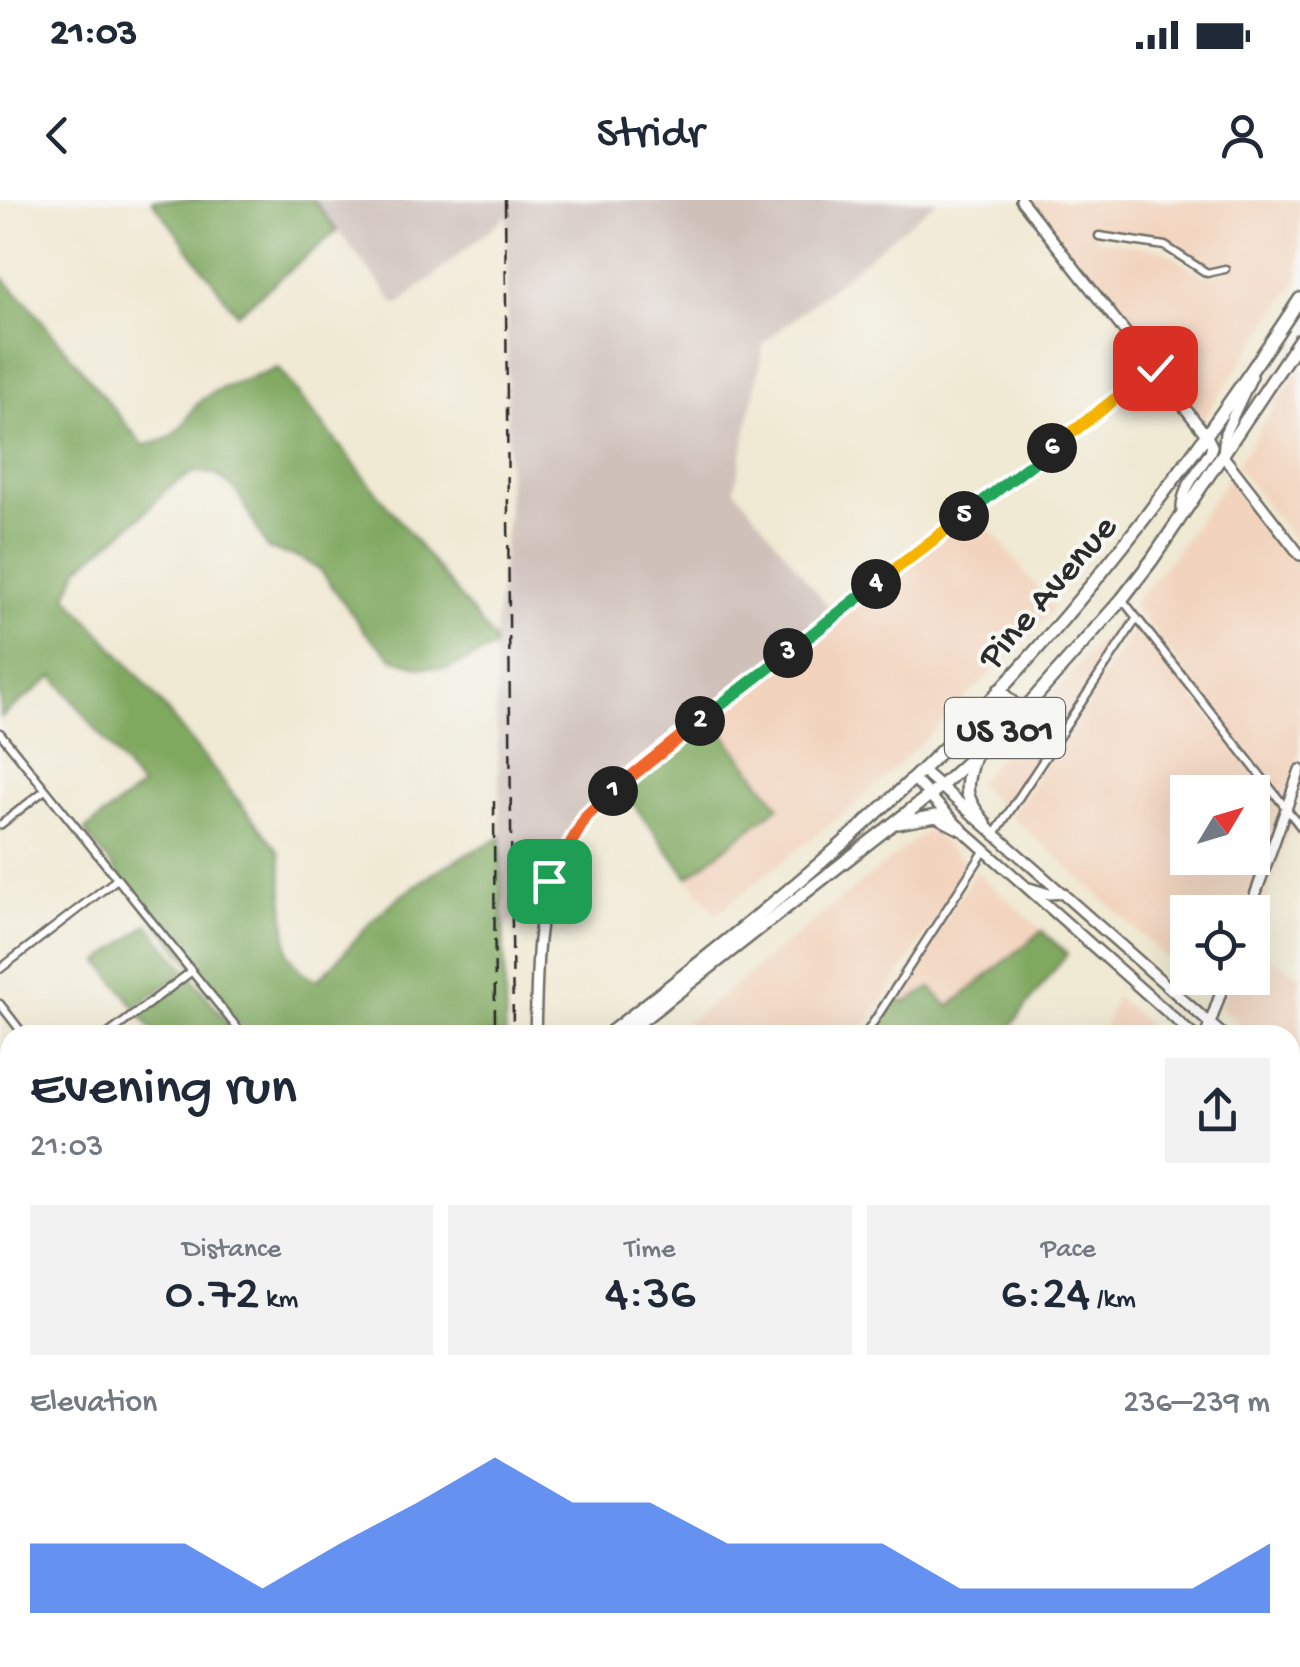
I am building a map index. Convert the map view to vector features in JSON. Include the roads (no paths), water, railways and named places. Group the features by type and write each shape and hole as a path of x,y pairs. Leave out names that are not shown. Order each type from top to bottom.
{"highway":[{"name":"Pine Avenue","path":"635,1025 813,879 999,690 1119,551 1208,436 1300,299"},
{"name":"Pine Avenue","path":"620,1025 753,922 929,797 1022,712 1122,599 1300,338"},
{"path":"999,690 1022,712"},
{"path":"972,759 966,792 985,823"},
{"path":"894,824 936,816 961,829"}],"street":[{"path":"1020,200 1208,436 1212,446 1180,504 1182,515"},
{"path":"1099,236 1165,246 1207,273 1224,269"},
{"path":"1257,364 1224,433 1222,456 1300,555"},
{"path":"535,1025 538,927 549,881 586,817 602,800 1155,368"},
{"path":"1122,599 1300,826"},
{"path":"996,832 1137,618"},
{"path":"0,733 234,1025"},
{"path":"1256,895 1300,770"},
{"path":"918,774 996,832 1210,1023 1220,995"},
{"path":"918,774 929,797 961,829 1182,1025"},
{"path":"0,825 45,790"},
{"path":"871,1025 985,850"},
{"path":"0,969 117,879"},
{"path":"1026,888 1063,893"},
{"path":"119,1025 192,970"},
{"path":"0,1004 16,1025"}],"railway":[{"path":"505,200 513,1025"},
{"path":"494,801 495,1025"}]}
